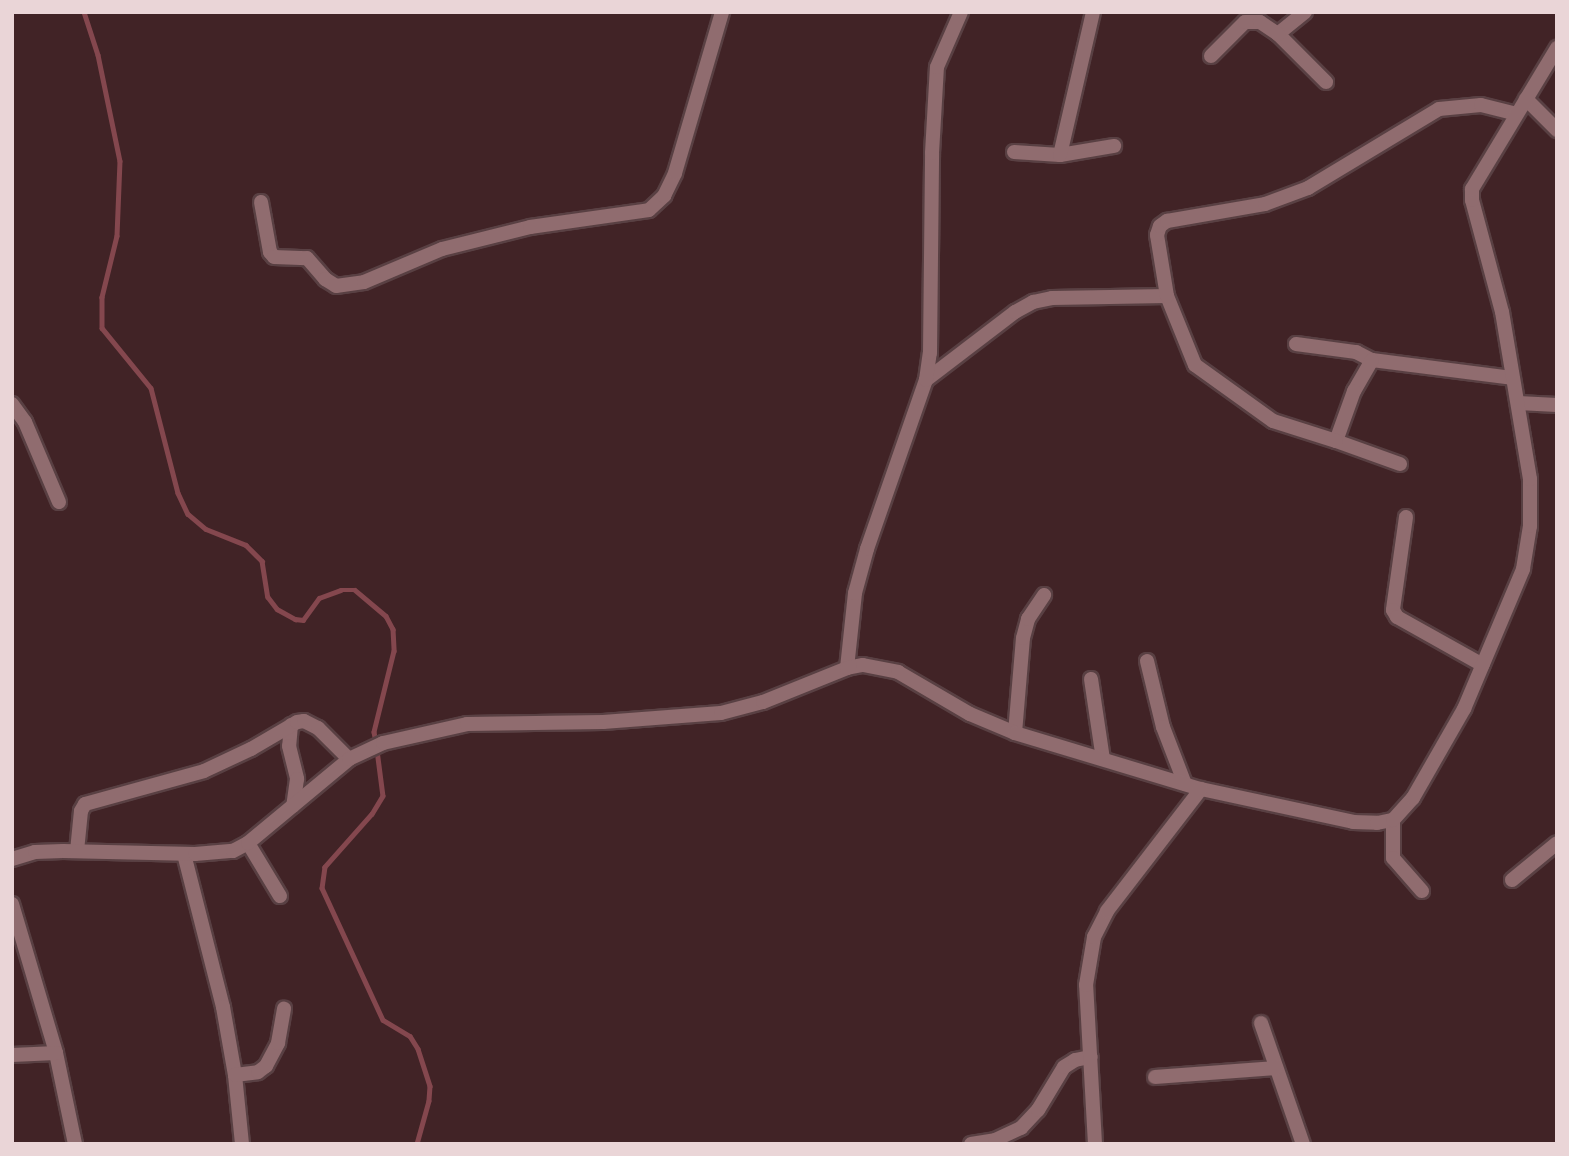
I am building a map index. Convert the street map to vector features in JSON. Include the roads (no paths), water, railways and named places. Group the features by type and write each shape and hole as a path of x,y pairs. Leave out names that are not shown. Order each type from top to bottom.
{"street":[{"path":"261,202 270,252 274,257 307,258 325,279 336,286 364,282 442,249 530,227 649,210 664,196 675,173 722,12"},
{"path":"847,667 855,593 867,549 926,380 930,353 932,153 937,67 961,12"},
{"path":"1060,155 1093,12"},
{"path":"1278,34 1305,12"},
{"path":"1211,56 1245,22 1260,22 1278,34 1326,82"},
{"path":"12,859 35,852 225,852 248,843 349,759 383,743 467,724 603,722 721,713 763,702 847,667 882,667 898,672 970,714 1015,733 1201,789 1353,822 1377,823 1393,820 1413,798 1464,709 1522,569 1530,526 1530,479 1503,312 1472,200 1472,189 1557,48"},
{"path":"1526,99 1557,130"},
{"path":"1400,464 1273,421 1195,365 1167,296 1157,234 1160,226 1167,222 1265,204 1308,188 1439,109 1481,105 1516,114"},
{"path":"1014,152 1060,155 1114,146"},
{"path":"926,380 1015,312 1033,302 1052,298 1167,296"},
{"path":"1296,344 1356,352 1372,360 1512,378"},
{"path":"1336,441 1349,402 1372,360"},
{"path":"1518,403 1557,405"},
{"path":"12,404 25,422 60,502"},
{"path":"1406,517 1394,599 1397,617 1483,665"},
{"path":"1015,733 1023,638 1028,619 1044,595"},
{"path":"1147,661 1163,727 1185,784"},
{"path":"1091,679 1104,759"},
{"path":"77,851 81,811 85,804 204,771 251,750 291,725 304,721 318,728 349,759"},
{"path":"291,725 289,746 297,779 293,806"},
{"path":"1096,1144 1086,985 1094,937 1107,911 1201,789"},
{"path":"1393,820 1393,858 1422,891"},
{"path":"248,843 280,896"},
{"path":"1512,880 1557,843"},
{"path":"184,854 223,1007 235,1075 242,1144"},
{"path":"12,904 56,1053 75,1144"},
{"path":"235,1075 258,1073 266,1066 278,1044 284,1009"},
{"path":"1261,1023 1303,1144"},
{"path":"12,1055 56,1053"},
{"path":"971,1144 995,1140 1021,1128 1038,1110 1064,1067 1075,1060 1091,1057"},
{"path":"1156,1077 1276,1068"}],"waterway":[{"path":"84,12 98,55 120,161 117,236 102,297 102,328 151,388 178,493 188,514 206,529 246,545 262,561 268,597 277,609 295,619 303,620 319,598 341,590 355,590 386,616 393,629 394,651 374,732 376,742"},
{"path":"377,750 383,796 372,814 325,867 322,888 383,1020 410,1036 418,1049 430,1086 429,1101 417,1144"}]}
